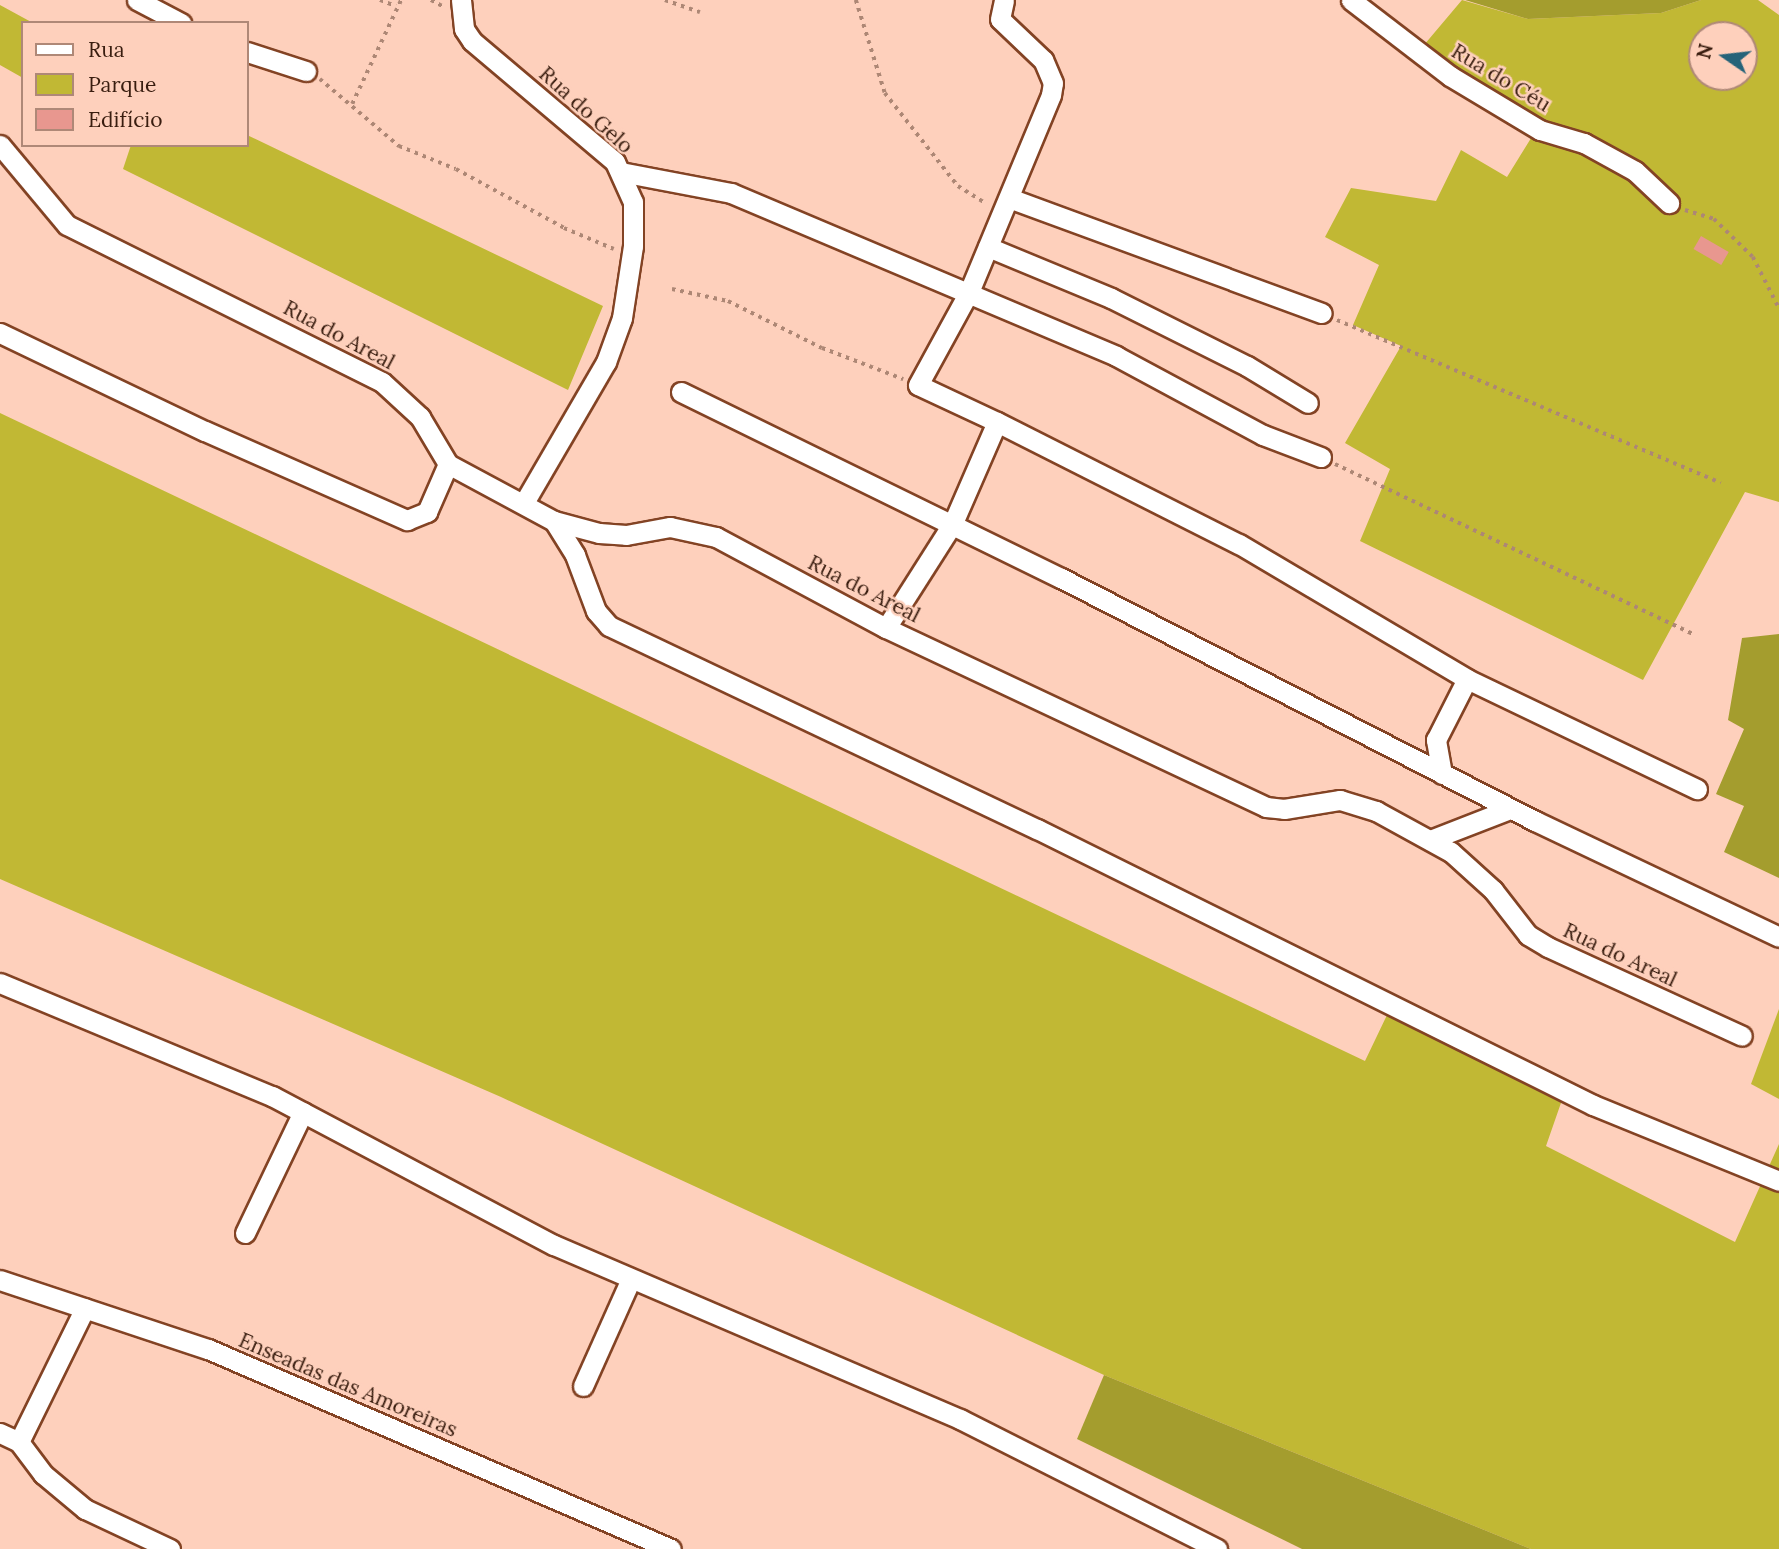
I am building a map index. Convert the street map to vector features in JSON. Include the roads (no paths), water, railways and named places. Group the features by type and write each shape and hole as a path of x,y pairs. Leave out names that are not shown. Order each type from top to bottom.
{"street":[{"path":"137,0 177,21"},
{"name":"Rua do Gelo","path":"461,0 464,29 472,41 591,140 621,172 633,202 632,257 622,318 606,362 524,503"},
{"name":"Rua do Céu","path":"1351,0 1450,76 1540,130 1584,143 1635,171 1669,203"},
{"path":"1000,9 1043,60 1053,83 1047,109 969,292 918,385 1239,544 1468,679 1697,789"},
{"path":"248,52 306,71"},
{"name":"Rua do Areal","path":"0,145 67,225 328,351 382,382 420,418 448,464 555,521 612,534 670,527 706,534 886,628 1266,807 1284,809 1340,800 1376,811 1430,840 1470,867 1528,934 1548,947 1742,1036"},
{"path":"621,172 731,193 1116,356 1263,435 1321,457"},
{"path":"1005,206 1321,313"},
{"path":"988,247 1111,298 1247,366 1308,403"},
{"path":"0,333 205,432 407,520 427,512 448,464"},
{"path":"681,392 953,523 1441,775 1779,937"},
{"path":"886,628 953,523 996,422"},
{"path":"555,521 579,563 596,611 609,626 1037,829 1593,1105 1779,1181"},
{"path":"1441,775 1436,740 1468,679"},
{"path":"1430,840 1510,809"},
{"path":"0,983 303,1112 451,1192 631,1281 960,1419 1217,1549"},
{"path":"245,1233 303,1112"},
{"name":"Enseadas das Amoreiras","path":"0,1280 208,1349 671,1549"},
{"path":"583,1386 631,1281"},
{"path":"19,1442 85,1308"},
{"path":"0,1433 19,1442 43,1474 85,1509 170,1549"}]}
